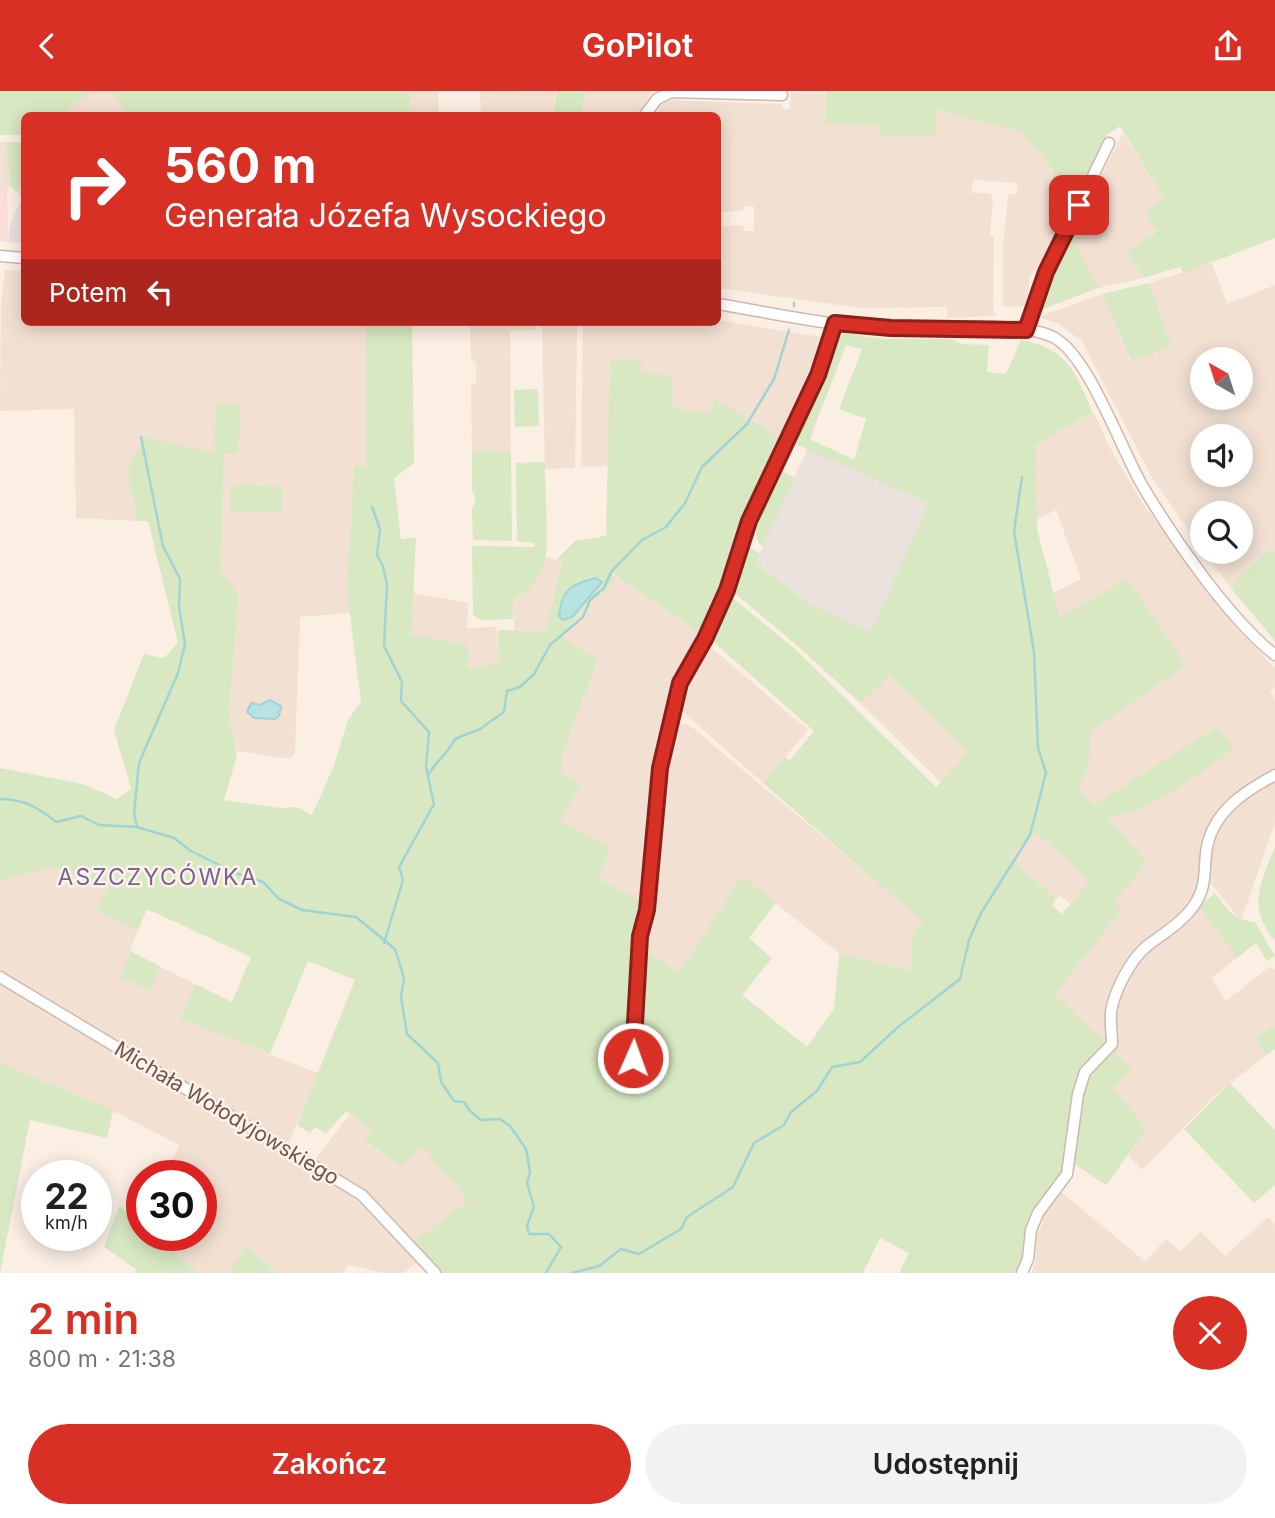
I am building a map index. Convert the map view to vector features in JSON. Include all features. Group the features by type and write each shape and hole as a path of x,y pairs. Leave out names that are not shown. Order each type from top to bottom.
{"street":[{"path":"647,112 657,99 671,92 782,95"},
{"path":"1026,330 1046,272 1109,143"},
{"path":"0,256 21,258"},
{"path":"721,304 835,323 891,328 1026,330 1054,337 1078,359 1136,475 1169,526 1238,618 1275,655"},
{"path":"647,1066 633,1058 636,991 653,857 660,768 680,683 705,639 727,590 749,521 818,375 835,323"},
{"path":"1022,1273 1028,1259 1031,1230 1038,1213 1067,1174 1078,1094 1085,1072 1112,1044 1111,1010 1122,984 1139,954 1178,924 1198,898 1206,882 1209,841 1223,814 1238,797 1275,775"},
{"name":"Michała Wołodyjowskiego","path":"0,977 362,1195 435,1273"}],"shaded area":[{"path":"90,91 112,91 124,112 67,112"},
{"path":"438,91 439,112 409,112 410,93"},
{"path":"480,91 556,92 553,112 481,112"},
{"path":"585,91 652,91 641,112 582,112"},
{"path":"791,93 827,94 826,123 878,126 879,135 936,110 1022,132 1054,171 1047,209 1064,228 1029,279 1027,306 1003,307 1003,245 1008,194 1017,194 1017,183 973,180 972,193 990,193 993,198 990,236 994,236 993,307 996,316 947,318 947,307 861,308 721,288 721,227 742,225 745,231 754,231 754,206 745,206 742,211 721,212 721,112 657,112 666,100 782,104 782,109 790,109"},
{"path":"1123,133 1164,199 1157,230 1127,250 1143,278 1098,288 1071,236"},
{"path":"0,142 6,142 10,186 7,191 0,191"},
{"path":"0,191 7,191 8,242 0,241"},
{"path":"21,201 21,243 8,242 10,223"},
{"path":"1212,263 1227,304 1275,285 1275,551 1264,554 1230,587 1213,564 1253,564 1253,501 1190,501 1190,533 1151,476 1082,341 1057,323 1038,317 1102,294 1130,361 1172,346 1149,283"},
{"path":"5,270 21,271 21,326 366,326 366,466 354,467 347,591 350,613 300,617 295,752 291,759 237,751 229,714 239,595 221,572 224,456 132,492 137,521 76,518 74,409 0,411 1,304"},
{"path":"721,320 822,337 824,342 782,439 715,400 710,414 672,407 641,374 641,360 611,360 609,466 581,467 583,326 721,326"},
{"path":"470,326 536,326 536,330 510,331 511,451 472,451 471,386 476,384 476,364 471,357"},
{"path":"542,326 577,326 575,468 545,469"},
{"path":"1094,413 1110,448 1143,504 1238,630 1275,668 1275,687 1270,691 1275,700 1275,774 1215,820 1200,885 1186,907 1136,950 1110,996 1108,1045 1053,995 1123,910 1113,901 1147,863 1108,818 1145,807 1177,789 1234,748 1216,727 1093,806 1077,790 1033,635 1039,600 1081,579 1056,510 1021,527 1035,445"},
{"path":"808,447 930,502 871,631 811,605 756,563"},
{"path":"547,557 562,562 546,631 514,630 513,600 521,597 533,582"},
{"path":"612,574 703,635 679,672 658,764 646,903 598,878 560,821 581,783 561,773 563,752 598,662 563,638 584,607 592,602"},
{"path":"413,593 468,603 467,628 496,627 500,664 468,668 411,634"},
{"path":"708,645 808,730 763,783 680,709 688,677"},
{"path":"888,675 969,752 941,782 860,703"},
{"path":"673,724 688,724 924,921 913,933 910,971 839,953 742,877 679,973 645,950 662,768"},
{"path":"1275,778 1275,822 1241,921 1210,882 1212,839 1244,795"},
{"path":"1035,831 1091,880 1070,903 1060,896 1056,899 1010,857"},
{"path":"49,867 108,887 97,912 138,930 120,977 150,990 161,967 195,984 180,1019 318,1073 288,1145 0,972 0,881"},
{"path":"1199,906 1237,958 1211,978 1226,1001 1269,967 1275,970 1275,1025 1255,1039 1267,1055 1215,1095 1142,1170 1128,1155 1147,1128 1112,1088 1131,1072 1114,1050 1119,1044 1115,1036 1116,1000 1145,954 1176,930"},
{"path":"0,980 310,1165 357,1200 418,1262 403,1273 383,1273 349,1265 341,1273 278,1273 247,1247 227,1273 198,1273 172,1251 217,1251 217,1160 173,1160 179,1145 108,1108 0,1063"},
{"path":"350,1114 373,1129 364,1142 402,1167 420,1144 469,1201 412,1243 375,1203 313,1162"},
{"path":"1061,1192 1145,1261 1166,1239 1181,1251 1201,1232 1225,1256 1268,1217 1275,1225 1275,1273 1031,1273 1035,1264 1037,1235 1044,1221 1040,1216"}],"green space":[{"path":"0,91 90,91 67,112 21,112 21,135 0,135"},
{"path":"112,91 413,91 410,93 409,112 124,112"},
{"path":"557,91 585,91 582,112 554,112"},
{"path":"827,91 1275,91 1275,238 1184,273 1180,267 1143,278 1127,250 1157,231 1145,212 1164,199 1120,126 1107,135 1064,228 1047,209 1054,171 1022,132 936,110 936,135 879,135 878,126 825,123"},
{"path":"6,142 21,142 21,187 16,191 10,186"},
{"path":"1071,236 1098,288 1038,311 1039,300"},
{"path":"1149,283 1172,346 1131,361 1102,294"},
{"path":"366,326 412,326 414,463 394,478 401,539 416,538 411,634 467,645 468,668 499,664 498,630 546,631 562,563 556,560 575,541 606,536 610,360 641,359 641,374 673,375 672,407 710,414 715,399 782,439 752,494 724,589 703,635 613,574 613,584 584,607 563,638 598,661 563,752 561,773 581,783 560,821 610,848 598,878 646,903 627,1067 655,1076 658,1055 637,1051 645,950 679,973 742,876 776,903 749,938 772,958 742,995 807,1047 834,1009 839,953 910,971 913,933 923,922 763,783 785,757 790,760 814,731 709,638 729,595 795,649 936,787 969,752 889,676 860,703 731,590 746,545 760,554 756,563 811,605 871,631 929,503 795,444 795,438 839,339 844,333 886,339 952,339 961,344 989,345 987,372 1006,374 1021,340 1050,349 1068,365 1093,413 1035,445 1037,529 1060,618 1127,579 1186,665 1091,731 1088,767 1078,790 1094,805 1216,727 1235,748 1177,789 1145,807 1108,818 1147,863 1114,901 1123,910 1054,994 1108,1045 1080,1071 1074,1090 1066,1155 1060,1178 1026,1227 1025,1262 1016,1273 899,1273 909,1253 880,1238 863,1273 439,1273 412,1243 468,1201 421,1145 402,1167 364,1141 372,1129 346,1111 326,1134 315,1127 310,1133 297,1125 355,980 308,961 270,1054 180,1019 195,984 232,1002 251,957 147,909 138,930 96,911 108,887 50,867 0,881 0,768 83,784 117,799 131,789 114,730 144,654 164,658 178,643 148,521 137,521 132,492 129,491 129,465 145,437 214,453 216,403 241,404 238,454 216,453 224,456 221,572 239,595 229,713 237,755 224,800 280,808 297,807 312,815 333,768 348,720 361,702 347,591 354,466 366,466","holes":["846,345 862,349 839,409 866,419 854,460 810,439","1035,832 1090,880 1062,914 1052,905 1056,899 1010,857"]},
{"path":"538,389 539,426 515,427 514,390"},
{"path":"472,451 511,451 512,541 473,540 472,509 476,499 472,491"},
{"path":"545,462 547,544 543,568 529,588 513,600 513,619 481,620 473,615 472,546 535,547 535,543 517,541 516,463"},
{"path":"781,471 795,478 763,547 756,531 757,520 764,498"},
{"path":"231,485 283,486 282,512 230,512"},
{"path":"1275,551 1275,641 1230,587 1264,554"},
{"path":"1275,847 1275,941 1261,917 1259,895"},
{"path":"1215,893 1236,917 1255,922 1275,956 1267,961 1256,943 1237,958 1199,906"},
{"path":"130,951 161,967 150,991 120,977"},
{"path":"1275,1025 1275,1049 1267,1055 1255,1039"},
{"path":"1114,1050 1132,1072 1112,1088 1147,1128 1106,1185 1073,1163 1085,1079"},
{"path":"0,1063 113,1110 107,1138 30,1120 0,1273"},
{"path":"1230,1083 1275,1130 1275,1185 1254,1203 1184,1129"},
{"path":"119,1206 126,1212 126,1251 172,1251 198,1273 135,1273 136,1269 110,1251 112,1251 112,1225"},
{"path":"247,1247 278,1273 227,1273"}],"water":[{"path":"596,578 602,582 572,617 563,620 559,616 565,594 574,586"},
{"path":"270,700 281,706 279,716 275,719 254,718 247,712 251,703 260,705"}],"waterway":[{"path":"428,775 455,739 480,729 504,712 507,691 520,687 534,674 550,645 583,617 590,600 604,588 611,572 642,540 666,527 685,503 702,467 747,424 774,379 789,330"},
{"path":"137,826 134,813 139,763 178,673 185,644 179,607 180,579 163,546 141,437"},
{"path":"572,1273 599,1266 621,1249 639,1254 681,1229 687,1217 733,1187 754,1143 784,1125 791,1112 817,1091 832,1067 860,1062 898,1027 960,979 969,940 981,913 1030,835 1046,773 1038,748 1034,652 1014,531 1022,477"},
{"path":"372,507 380,529 377,555 383,566 387,585 384,646 402,682 401,701 429,732 426,767 434,804 399,867 403,880 384,943"},
{"path":"0,799 16,800 30,805 56,822 81,816 99,825 137,827 174,838 191,851 235,873 263,882 279,899 302,910 356,917 395,949 404,978 401,997 407,1034 438,1063 441,1082 454,1101 464,1102 481,1120 500,1119 510,1126 526,1149 530,1172 527,1183 534,1207 527,1226 529,1234 549,1234 561,1247 546,1273"}],"district":[{"name":"ASZCZYCÓWKA","path":"158,877"}],"route":[{"path":"633,1058 640,936 647,910 660,768 680,683 705,639 727,590 749,521 787,446 818,375 835,323 911,329 1026,330 1046,272 1079,205"}]}
